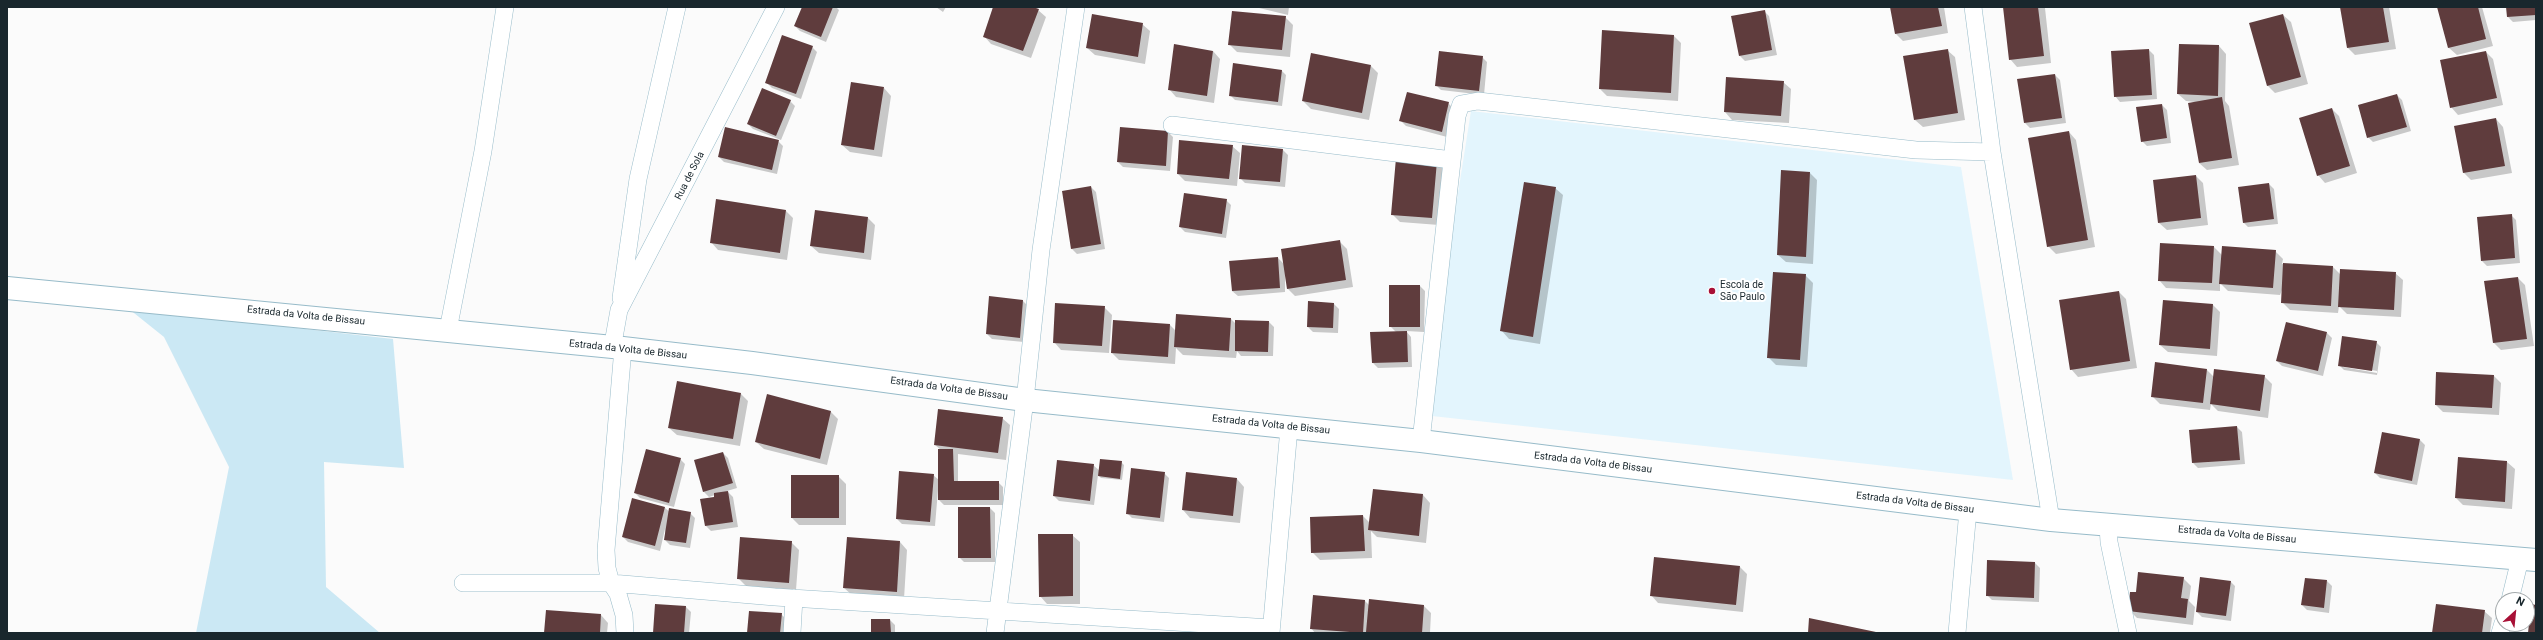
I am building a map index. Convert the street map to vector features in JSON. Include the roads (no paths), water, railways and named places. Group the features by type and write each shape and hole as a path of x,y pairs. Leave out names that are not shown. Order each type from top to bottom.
{"main road":[{"name":"Estrada da Volta de Bissau","path":"7,288 448,330 752,363 1025,400 1421,442 2051,520 2528,559"}],"street":[{"path":"448,330 483,151 505,7"},
{"path":"619,310 638,179 655,94 677,7"},
{"name":"Rua de Sola","path":"625,633 624,614 618,594 611,583 606,550 619,310 776,7"},
{"path":"995,633 1025,400 1041,250 1076,7"},
{"path":"1973,7 1992,152 2051,520"},
{"path":"1421,442 1457,116 1461,104 1478,101 1916,150 1992,152"},
{"path":"1172,125 1452,160"},
{"path":"463,583 611,583 794,598 997,610 1271,631 1289,428"},
{"path":"1957,633 1968,510"},
{"path":"2108,525 2109,542 2128,633"},
{"path":"2514,592 2528,559"},
{"path":"792,633 794,598"}],"place":[{"name":"Escola de São Paulo","path":"1712,291"}]}
